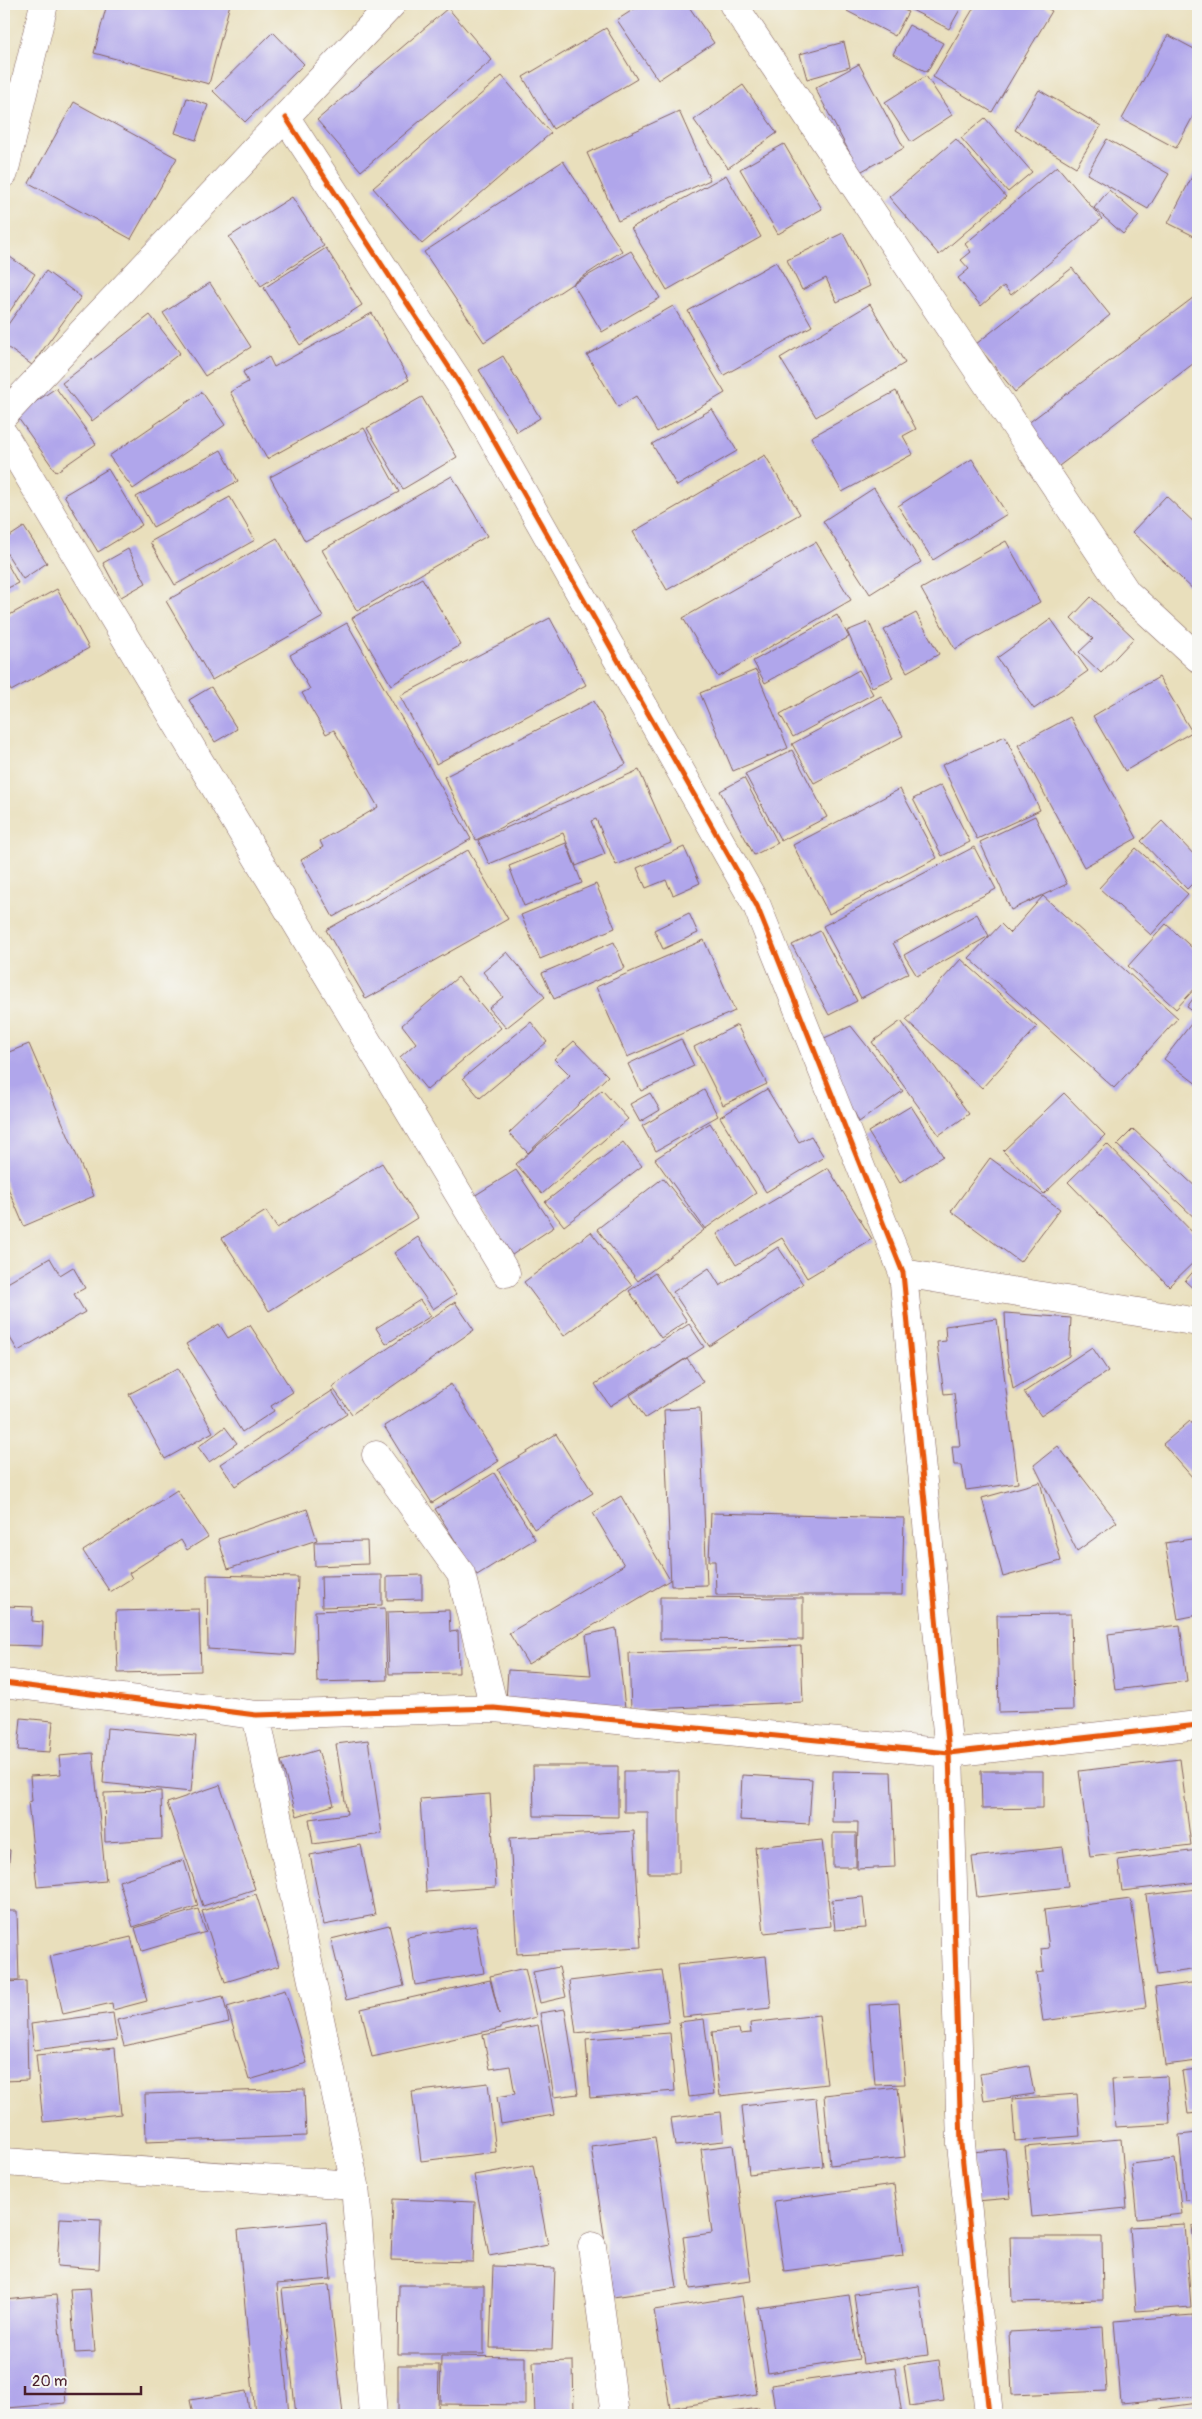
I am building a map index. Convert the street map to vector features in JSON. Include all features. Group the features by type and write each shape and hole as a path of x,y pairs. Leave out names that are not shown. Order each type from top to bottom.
{"street":[{"path":"4,173 44,4"},
{"path":"4,415 392,4"},
{"path":"733,4 1127,593 1198,658"},
{"path":"286,118 473,404 757,906 903,1273 949,1753 961,2144 988,2415"},
{"path":"4,435 506,1273"},
{"path":"903,1273 1198,1322"},
{"path":"376,1455 461,1574 494,1708"},
{"path":"4,1683 256,1715 494,1708 949,1753 1198,1725"},
{"path":"256,1715 355,2185 373,2415"},
{"path":"4,2162 355,2185"},
{"path":"592,2246 614,2415"}],"building":[{"path":"107,4 230,4 209,84 94,53"},
{"path":"642,4 687,4 714,43 658,80 617,20"},
{"path":"851,4 891,4 908,12 895,36 847,11"},
{"path":"900,4 963,4 949,29"},
{"path":"976,4 1040,4 1052,11 992,112 933,77"},
{"path":"448,8 492,60 361,171 317,120"},
{"path":"909,25 943,43 927,72 893,54"},
{"path":"606,28 637,79 553,129 523,77"},
{"path":"273,32 304,64 245,122 213,91"},
{"path":"1168,35 1198,51 1198,107 1176,148 1122,119"},
{"path":"844,42 850,67 807,79 800,54"},
{"path":"859,64 904,148 860,172 815,88"},
{"path":"502,76 551,133 422,244 373,188"},
{"path":"926,76 952,115 911,142 885,102"},
{"path":"743,85 777,133 728,168 694,120"},
{"path":"1039,90 1101,126 1076,167 1015,130"},
{"path":"187,98 208,105 196,140 175,133"},
{"path":"74,102 177,158 131,239 29,183"},
{"path":"679,111 710,180 618,221 587,153"},
{"path":"985,118 1032,172 1008,192 961,138"},
{"path":"956,139 1006,197 939,255 889,197"},
{"path":"1107,139 1169,174 1148,209 1087,174"},
{"path":"784,144 822,209 778,234 740,169"},
{"path":"563,161 622,251 484,342 424,252"},
{"path":"1198,165 1198,238 1168,223"},
{"path":"1057,166 1102,219 1011,295 1004,286 981,306 958,278 969,269 961,260 971,252 965,244"},
{"path":"726,175 761,237 667,290 631,228"},
{"path":"1109,190 1139,216 1123,234 1094,208"},
{"path":"292,197 324,246 261,286 229,237"},
{"path":"843,233 870,286 837,302 826,278 802,290 787,260"},
{"path":"326,248 362,305 300,345 264,288"},
{"path":"631,251 660,298 602,332 573,284"},
{"path":"4,253 35,274 4,320"},
{"path":"776,262 812,326 724,375 688,311"},
{"path":"1072,268 1110,315 1015,392 976,344"},
{"path":"46,271 81,297 32,365 4,345 4,330"},
{"path":"210,283 251,347 205,376 163,313"},
{"path":"1198,294 1198,360 1059,466 1027,424"},
{"path":"870,304 905,363 816,417 780,358"},
{"path":"673,306 725,393 657,432 636,396 618,407 587,355"},
{"path":"372,313 409,380 267,459 230,392 248,382 243,372 269,357 274,367"},
{"path":"150,315 180,353 92,421 62,383"},
{"path":"503,356 540,418 517,432 479,370"},
{"path":"56,388 96,444 56,472 16,415"},
{"path":"896,391 916,429 903,436 913,454 842,492 811,437"},
{"path":"202,392 225,425 133,489 109,456"},
{"path":"422,397 457,457 403,489 367,428"},
{"path":"712,409 737,451 677,486 652,444"},
{"path":"364,428 399,492 305,541 270,477"},
{"path":"221,450 238,481 153,527 136,497"},
{"path":"765,455 800,514 667,590 633,532"},
{"path":"972,459 1007,514 933,560 898,506"},
{"path":"108,469 142,525 98,552 64,495"},
{"path":"452,476 487,536 357,611 322,550"},
{"path":"874,488 921,562 870,594 823,521"},
{"path":"1166,496 1198,526 1198,594 1132,532"},
{"path":"230,497 255,540 175,585 150,542"},
{"path":"24,527 47,563 23,579 4,549 4,540"},
{"path":"277,538 323,617 212,680 166,601"},
{"path":"1006,541 1040,602 955,649 921,589"},
{"path":"816,542 851,600 718,677 683,618"},
{"path":"128,549 146,583 121,597 103,563"},
{"path":"4,558 18,583 4,590"},
{"path":"422,578 461,645 391,685 352,618"},
{"path":"57,589 89,648 11,691 4,677 4,618"},
{"path":"1091,597 1134,638 1101,673 1079,652 1093,639 1071,618"},
{"path":"916,613 939,654 907,672 884,630"},
{"path":"837,615 849,637 765,683 753,661"},
{"path":"550,618 586,685 436,764 400,696"},
{"path":"1051,619 1088,671 1034,709 997,658"},
{"path":"869,622 893,678 872,687 847,631"},
{"path":"347,623 471,839 333,917 301,860 323,847 320,841 378,807 334,730 326,734 302,693 310,689 290,655"},
{"path":"756,670 788,748 733,771 700,693"},
{"path":"859,670 873,694 793,737 780,714"},
{"path":"1159,677 1192,732 1125,771 1093,716"},
{"path":"211,687 237,729 215,742 189,700"},
{"path":"881,696 903,736 814,783 792,744"},
{"path":"594,701 626,764 476,840 444,777"},
{"path":"1070,717 1137,838 1084,867 1018,745"},
{"path":"1005,736 1040,810 977,839 942,765"},
{"path":"792,750 827,817 781,841 745,774"},
{"path":"639,770 671,843 616,865 596,819 591,821 605,854 576,866 563,833 489,864 478,840"},
{"path":"744,778 778,843 754,855 720,791"},
{"path":"941,785 970,842 942,856 913,799"},
{"path":"900,789 937,858 829,914 793,845"},
{"path":"1035,816 1067,884 1011,910 980,842"},
{"path":"1162,821 1198,859 1198,878 1187,889 1141,841"},
{"path":"566,843 582,883 524,906 509,866"},
{"path":"684,847 700,883 673,895 666,880 646,888 637,868"},
{"path":"974,847 996,889 893,943 909,973 861,998 823,926"},
{"path":"1136,848 1188,894 1151,935 1099,888"},
{"path":"468,850 508,919 366,999 326,930"},
{"path":"596,884 615,928 540,959 521,915"},
{"path":"1043,896 1178,1018 1114,1088 969,958 1001,924 1010,933"},
{"path":"689,913 698,933 663,949 654,930"},
{"path":"977,914 989,936 917,976 904,955"},
{"path":"1166,924 1198,953 1198,985 1176,1009 1128,966"},
{"path":"820,931 857,1001 829,1015 792,945"},
{"path":"704,940 735,1011 627,1057 596,987"},
{"path":"614,942 625,968 554,999 542,973"},
{"path":"507,952 545,997 506,1028 489,1008 503,997 483,972"},
{"path":"961,959 1037,1027 982,1088 906,1020"},
{"path":"458,977 501,1028 427,1090 400,1057 416,1043 402,1025"},
{"path":"1198,992 1198,1015 1187,1007"},
{"path":"1198,1015 1198,1085 1164,1059"},
{"path":"901,1021 969,1114 939,1135 872,1042"},
{"path":"531,1022 547,1042 480,1098 463,1078"},
{"path":"737,1025 767,1084 723,1105 694,1047"},
{"path":"851,1026 903,1091 859,1122 820,1040"},
{"path":"681,1039 694,1066 641,1091 628,1064"},
{"path":"574,1041 608,1076 528,1153 509,1133 570,1075 554,1059"},
{"path":"29,1044 94,1196 24,1226 4,1179 4,1054"},
{"path":"767,1089 799,1142 811,1136 824,1157 766,1192 720,1117"},
{"path":"602,1090 628,1119 542,1194 516,1164"},
{"path":"704,1090 718,1116 656,1151 642,1126"},
{"path":"650,1093 660,1110 640,1122 630,1104"},
{"path":"1064,1093 1105,1135 1044,1194 1003,1151"},
{"path":"911,1106 943,1156 900,1183 868,1132"},
{"path":"710,1123 756,1193 705,1229 655,1159"},
{"path":"1133,1129 1198,1189 1198,1221 1117,1145"},
{"path":"623,1142 642,1166 564,1226 545,1202"},
{"path":"1107,1144 1198,1238 1198,1258 1169,1286 1068,1182"},
{"path":"990,1158 1060,1209 1020,1262 951,1211"},
{"path":"382,1163 417,1218 269,1311 222,1238 266,1211 277,1228"},
{"path":"828,1168 872,1239 807,1278 782,1238 736,1265 717,1234"},
{"path":"516,1170 554,1227 512,1255 474,1196"},
{"path":"663,1178 704,1230 638,1281 597,1229"},
{"path":"591,1232 632,1286 564,1336 524,1282"},
{"path":"418,1237 456,1294 433,1309 394,1253"},
{"path":"778,1247 803,1284 709,1346 673,1292 709,1268 720,1286"},
{"path":"50,1258 60,1275 73,1267 85,1288 74,1294 85,1312 18,1351 4,1328 4,1285"},
{"path":"1198,1266 1198,1293 1185,1281"},
{"path":"655,1273 687,1321 661,1338 629,1291"},
{"path":"420,1300 431,1316 386,1344 376,1328"},
{"path":"455,1302 474,1330 352,1414 332,1387"},
{"path":"1005,1313 1071,1318 1069,1356 1013,1389 1007,1353"},
{"path":"997,1319 1018,1483 966,1490 962,1465 954,1465 952,1446 960,1446 954,1393 944,1394 937,1342 946,1341 945,1326"},
{"path":"219,1324 228,1338 250,1325 293,1392 271,1406 274,1411 242,1432 186,1344"},
{"path":"689,1324 704,1347 610,1406 595,1384"},
{"path":"1092,1347 1108,1371 1041,1416 1024,1392"},
{"path":"687,1358 703,1382 645,1418 630,1395"},
{"path":"178,1368 213,1432 165,1459 129,1394"},
{"path":"451,1384 499,1461 432,1503 384,1426"},
{"path":"332,1391 347,1414 235,1486 220,1464"},
{"path":"700,1408 707,1585 671,1586 664,1410"},
{"path":"1190,1421 1198,1431 1198,1474 1193,1478 1163,1444"},
{"path":"225,1427 237,1443 209,1462 198,1447"},
{"path":"556,1434 593,1493 534,1529 498,1470"},
{"path":"1058,1446 1117,1522 1077,1551 1034,1465"},
{"path":"494,1473 535,1539 477,1575 435,1509"},
{"path":"1040,1482 1061,1561 1003,1577 982,1498"},
{"path":"177,1490 208,1537 187,1550 181,1540 129,1573 132,1578 110,1592 83,1551"},
{"path":"621,1496 670,1580 528,1664 509,1633 624,1565 593,1513"},
{"path":"307,1509 317,1540 228,1569 218,1539"},
{"path":"711,1513 904,1518 902,1595 716,1595 715,1561 709,1561"},
{"path":"1198,1538 1198,1615 1178,1619 1165,1543"},
{"path":"367,1541 368,1564 315,1566 314,1542"},
{"path":"207,1575 298,1577 295,1655 208,1649"},
{"path":"382,1575 382,1605 322,1607 321,1576"},
{"path":"422,1575 422,1599 387,1600 387,1576"},
{"path":"660,1597 803,1598 803,1640 660,1639"},
{"path":"4,1606 33,1607 32,1621 43,1622 42,1646 4,1645"},
{"path":"385,1608 387,1680 317,1682 315,1611"},
{"path":"199,1609 201,1671 118,1673 116,1611"},
{"path":"449,1610 450,1632 458,1631 459,1673 389,1674 387,1612"},
{"path":"1071,1614 1073,1710 999,1712 997,1615"},
{"path":"1180,1625 1187,1681 1115,1690 1108,1634"},
{"path":"616,1628 625,1708 506,1701 508,1670 591,1675 586,1635"},
{"path":"801,1646 803,1702 631,1710 629,1653"},
{"path":"21,1718 53,1721 50,1752 18,1750"},
{"path":"107,1728 196,1736 191,1792 103,1783"},
{"path":"368,1740 382,1834 313,1844 309,1819 347,1814 336,1744"},
{"path":"4,1743 9,1744 5,1783 4,1783"},
{"path":"318,1750 334,1805 297,1816 281,1761"},
{"path":"93,1753 106,1881 37,1887 28,1802 32,1801 30,1776 61,1774 59,1756"},
{"path":"1180,1759 1191,1845 1090,1857 1079,1771"},
{"path":"533,1766 618,1766 618,1817 534,1816"},
{"path":"624,1771 679,1771 679,1873 648,1873 648,1812 624,1812"},
{"path":"833,1771 891,1772 895,1867 857,1869 858,1822 832,1822"},
{"path":"981,1771 1043,1771 1043,1808 982,1809"},
{"path":"742,1775 812,1779 809,1824 740,1820"},
{"path":"220,1785 255,1889 203,1906 167,1803"},
{"path":"161,1791 162,1839 105,1842 104,1793"},
{"path":"490,1794 496,1887 426,1892 420,1799"},
{"path":"634,1831 641,1947 517,1954 510,1838"},
{"path":"833,1833 856,1833 856,1867 833,1867"},
{"path":"822,1840 831,1926 764,1933 755,1847"},
{"path":"361,1845 375,1915 324,1925 310,1855"},
{"path":"1063,1847 1068,1887 977,1897 972,1857"},
{"path":"4,1849 10,1850 5,1903 4,1902"},
{"path":"1198,1850 1198,1882 1122,1891 1118,1860"},
{"path":"184,1860 198,1906 133,1927 119,1881"},
{"path":"1198,1889 1198,1969 1157,1975 1146,1895"},
{"path":"256,1894 279,1966 225,1982 202,1911"},
{"path":"863,1897 866,1928 835,1930 832,1900"},
{"path":"1131,1899 1146,2007 1043,2021 1036,1973 1043,1972 1041,1949 1049,1948 1044,1910"},
{"path":"198,1909 206,1932 142,1951 135,1928"},
{"path":"4,1911 17,1911 19,1980 4,1980"},
{"path":"389,1925 404,1986 346,2000 331,1939"},
{"path":"476,1926 484,1973 415,1985 407,1937"},
{"path":"131,1937 147,2001 113,2010 112,2003 63,2014 50,1956"},
{"path":"766,1956 771,2008 683,2017 677,1965"},
{"path":"559,1967 566,1997 540,2003 533,1972"},
{"path":"525,1968 536,2017 501,2026 501,2028 372,2057 361,2009 490,1980 499,2014 490,1976"},
{"path":"662,1970 669,2022 576,2033 569,1981"},
{"path":"26,1981 28,2080 4,2081 4,1982"},
{"path":"1198,1982 1198,2061 1165,2065 1155,1988"},
{"path":"285,1990 307,2063 249,2080 227,2007"},
{"path":"223,1996 229,2022 124,2046 117,2020"},
{"path":"899,2003 905,2084 875,2085 869,2005"},
{"path":"565,2009 578,2094 554,2097 540,2013"},
{"path":"113,2013 117,2040 34,2050 31,2024"},
{"path":"819,2015 827,2084 720,2096 712,2032 739,2029 740,2034 751,2033 750,2023"},
{"path":"704,2019 714,2094 689,2097 679,2022"},
{"path":"538,2025 554,2115 501,2124 497,2097 515,2094 510,2066 490,2069 483,2035"},
{"path":"670,2033 675,2091 590,2098 586,2039"},
{"path":"115,2048 121,2114 43,2122 36,2055"},
{"path":"1029,2066 1034,2094 984,2101 980,2074"},
{"path":"1198,2069 1198,2113 1188,2114 1182,2071"},
{"path":"1167,2076 1170,2124 1115,2127 1112,2079"},
{"path":"488,2083 496,2152 421,2161 412,2092"},
{"path":"898,2087 905,2157 830,2165 824,2095"},
{"path":"304,2089 306,2136 146,2142 145,2094"},
{"path":"1077,2094 1080,2136 1015,2141 1012,2099"},
{"path":"816,2098 823,2166 749,2174 742,2106"},
{"path":"721,2112 724,2141 675,2146 671,2118"},
{"path":"1198,2133 1198,2199 1185,2200 1179,2135"},
{"path":"655,2137 677,2288 613,2297 591,2146"},
{"path":"1121,2139 1127,2208 1032,2217 1025,2147"},
{"path":"733,2145 751,2281 690,2289 683,2237 712,2233 701,2149"},
{"path":"1005,2149 1011,2198 977,2201 972,2152"},
{"path":"1175,2159 1182,2214 1137,2219 1131,2164"},
{"path":"533,2165 548,2245 489,2256 474,2175"},
{"path":"894,2185 903,2256 784,2271 774,2201"},
{"path":"393,2199 475,2202 473,2262 391,2260"},
{"path":"60,2218 101,2220 99,2269 57,2266"},
{"path":"326,2222 331,2279 277,2284 289,2415 255,2415 238,2230"},
{"path":"1185,2224 1191,2307 1136,2311 1130,2227"},
{"path":"1198,2225 1198,2269 1197,2269 1192,2226"},
{"path":"1010,2237 1102,2237 1103,2300 1012,2302"},
{"path":"493,2266 555,2268 552,2349 490,2348"},
{"path":"329,2285 343,2415 296,2415 282,2289"},
{"path":"399,2285 484,2285 484,2354 398,2354"},
{"path":"919,2286 928,2355 863,2364 854,2294"},
{"path":"90,2288 95,2352 75,2353 70,2289"},
{"path":"56,2295 66,2403 7,2408 4,2373 4,2300"},
{"path":"849,2295 859,2359 768,2373 758,2308"},
{"path":"742,2296 757,2394 670,2408 654,2310"},
{"path":"1193,2315 1198,2396 1121,2403 1114,2321"},
{"path":"1103,2327 1107,2391 1012,2395 1009,2332"},
{"path":"441,2356 525,2357 525,2405 440,2404"},
{"path":"939,2360 944,2401 910,2406 904,2365"},
{"path":"573,2361 574,2415 535,2415 533,2362"},
{"path":"398,2365 439,2365 438,2415 398,2415"},
{"path":"895,2368 902,2415 776,2415 771,2385"},
{"path":"246,2391 250,2415 193,2415 190,2400"},
{"path":"1198,2403 1198,2415 1161,2415 1161,2408"},
{"path":"759,2408 760,2415 718,2415 718,2414"},
{"path":"1141,2408 1142,2415 1080,2415 1080,2414"}],"cycle path":[{"path":"286,118 473,404 757,906 903,1273 949,1753 961,2144 989,2415"},
{"path":"4,1683 256,1715 494,1708 949,1753 1198,1725"}]}
